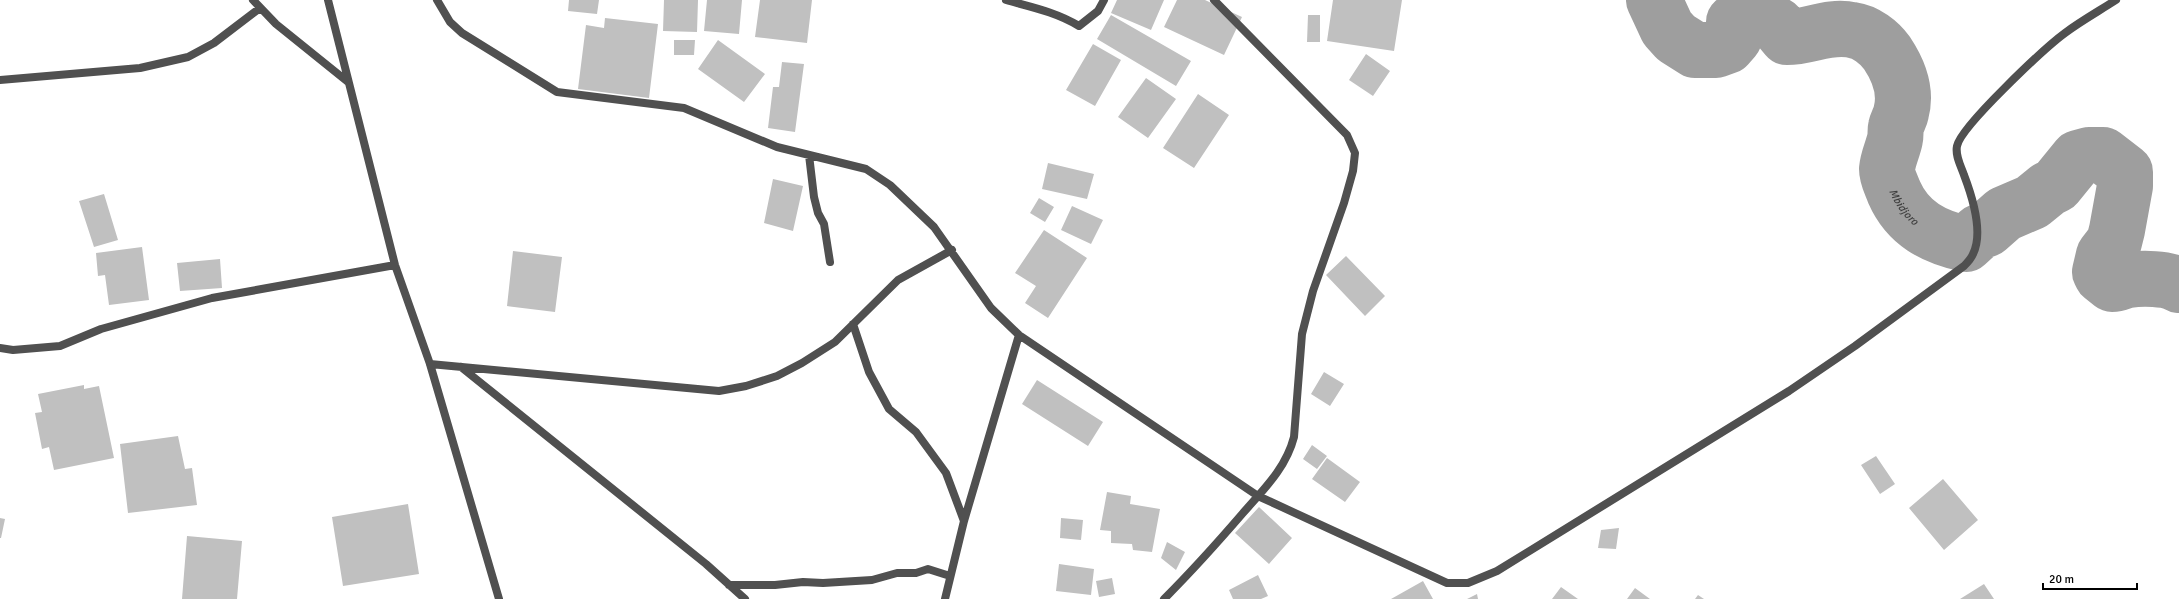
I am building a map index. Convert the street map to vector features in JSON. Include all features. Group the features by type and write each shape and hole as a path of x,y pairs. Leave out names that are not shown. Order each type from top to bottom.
{"street":[{"path":"253,0 276,24 348,82"},
{"path":"328,0 395,265 430,364 499,599"},
{"path":"437,0 450,22 462,33 558,92 684,108 778,147 866,169 878,175 934,227 952,250 991,308 1019,335 1258,496 1447,583 1468,583 1497,571 1790,391 1862,342 1964,266 1973,255 1976,234 1974,201 1957,156 1956,147 1959,139 1969,126 2012,81 2064,34 2116,0"},
{"path":"1006,0 1066,18 1079,26 1098,11 1104,0"},
{"path":"1164,599 1216,545 1281,470 1290,452 1294,437 1302,334 1313,291 1344,203 1353,171 1355,153 1347,135 1214,0"},
{"path":"0,80 140,68 188,57 214,44 260,8"},
{"path":"809,155 814,197 818,213 824,224 830,262"},
{"path":"430,364 719,391 746,386 777,376 835,342 898,280 952,250"},
{"path":"0,348 13,350 60,346 102,329 212,298 395,265"},
{"path":"853,324 869,372 889,409 916,432 946,473 964,520"},
{"path":"945,599 964,520 1019,335"},
{"path":"460,367 746,599"},
{"path":"729,584 775,585 803,582 823,583 872,580 897,573 916,573 928,569 950,576"}],"building":[{"path":"569,0 599,0 597,14 568,11"},
{"path":"664,0 698,0 697,32 663,31"},
{"path":"707,0 742,0 739,34 704,31"},
{"path":"760,0 812,0 807,43 755,37"},
{"path":"1117,0 1164,0 1151,30 1111,13"},
{"path":"1177,0 1205,0 1242,17 1224,55 1164,27"},
{"path":"1333,0 1402,0 1394,51 1327,41"},
{"path":"1111,15 1191,61 1176,86 1097,39"},
{"path":"1308,15 1320,15 1320,42 1307,42"},
{"path":"605,18 658,24 649,98 578,89 586,25 604,28"},
{"path":"674,40 695,40 694,55 674,55"},
{"path":"718,40 765,74 744,102 698,69"},
{"path":"1093,44 1121,60 1095,106 1066,90"},
{"path":"1366,54 1390,71 1373,96 1349,80"},
{"path":"782,62 804,64 795,132 768,128 773,87 779,87"},
{"path":"1146,78 1176,99 1148,138 1118,117"},
{"path":"1198,94 1229,115 1194,168 1163,148"},
{"path":"1048,163 1094,174 1087,199 1042,189"},
{"path":"773,179 803,186 793,231 764,223"},
{"path":"104,194 118,240 94,247 79,201"},
{"path":"1039,198 1054,207 1045,222 1030,213"},
{"path":"1072,206 1103,220 1091,244 1061,230"},
{"path":"1044,230 1087,258 1048,318 1025,303 1036,286 1015,273"},
{"path":"142,247 149,300 109,305 105,275 98,276 96,253"},
{"path":"513,251 562,257 555,312 507,306"},
{"path":"1346,256 1385,296 1365,316 1326,275"},
{"path":"220,259 222,288 180,291 177,263"},
{"path":"1324,372 1344,384 1330,406 1311,394"},
{"path":"1037,380 1103,422 1088,446 1022,404"},
{"path":"84,385 84,389 99,386 114,458 54,470 49,447 42,449 35,413 42,412 38,394"},
{"path":"178,436 185,469 192,468 197,505 128,513 120,444"},
{"path":"1312,445 1327,456 1317,469 1303,459"},
{"path":"1876,456 1895,484 1880,494 1861,465"},
{"path":"1327,458 1360,482 1345,502 1312,479"},
{"path":"1943,479 1978,520 1944,550 1909,508"},
{"path":"1107,492 1131,496 1130,504 1160,509 1152,552 1133,550 1132,544 1111,543 1111,531 1100,530"},
{"path":"408,504 419,574 343,586 332,517"},
{"path":"1259,507 1292,538 1269,564 1235,533"},
{"path":"0,518 5,519 1,538 0,538"},
{"path":"1061,518 1083,520 1081,540 1060,538"},
{"path":"1619,528 1616,549 1598,548 1601,530"},
{"path":"187,536 242,541 237,599 182,599"},
{"path":"1167,542 1185,552 1176,570 1161,558"},
{"path":"1059,564 1094,569 1091,595 1056,591"},
{"path":"1258,575 1268,596 1261,599 1233,599 1229,590"},
{"path":"1112,578 1115,594 1099,597 1096,581"},
{"path":"1423,581 1433,599 1391,599"},
{"path":"1984,584 1994,599 1960,599"},
{"path":"1561,587 1578,599 1552,599"},
{"path":"1635,588 1650,599 1627,599"},
{"path":"1477,594 1478,599 1467,599"},
{"path":"1698,595 1704,599 1695,599"}],"waterway":[{"name":"Mbidjoro","path":"1654,0 1667,28 1676,38 1695,50 1716,50 1727,46 1734,38 1734,22 1743,14 1760,18 1777,25 1787,37 1827,30 1844,29 1857,31 1876,41 1887,53 1895,67 1901,82 1903,97 1901,115 1896,127 1895,139 1887,169 1889,180 1900,203 1914,221 1933,233 1954,241 1966,244 1979,232 1987,229 2004,214 2032,202 2048,189 2056,185 2078,158 2089,155 2103,155 2125,172 2125,186 2114,242 2104,255 2100,272 2102,276 2112,284 2117,284 2128,280 2147,279 2168,281 2179,285"}]}
